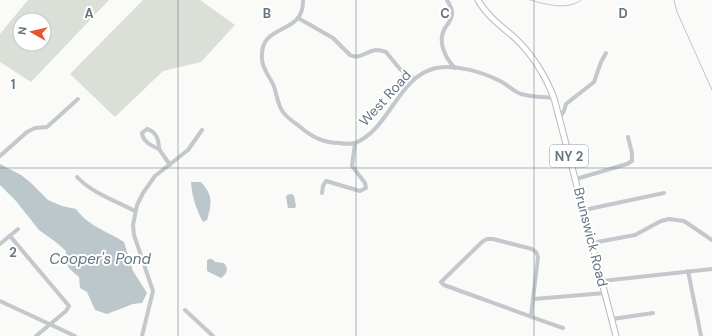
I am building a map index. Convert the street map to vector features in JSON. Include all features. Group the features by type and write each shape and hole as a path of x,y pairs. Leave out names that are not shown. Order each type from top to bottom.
{"main road":[{"name":"Brunswick Road","path":"478,0 490,17 525,48 542,73 554,98 616,336"}],"street":[{"path":"303,0 298,18 333,38 350,55 363,55 375,50 386,52 400,69 415,79"},
{"path":"447,0 452,13 452,18 443,32 442,43 448,58 455,68"},
{"name":"West Road","path":"298,18 288,27 271,34 262,49 262,62 274,88 280,106 287,116 316,138 331,143 355,143 365,136 377,126 407,86 415,79 434,68 455,68 491,77 522,94 554,98"},
{"path":"559,118 566,104 594,82 606,53"},
{"path":"0,156 26,132 33,129 47,127 78,99"},
{"path":"159,149 159,142 155,134 149,130 145,130 142,135 144,139 148,144 159,149 170,165"},
{"path":"142,336 153,291 134,235 133,225 135,211 139,200 155,176 188,150 202,130"},
{"path":"576,179 627,164 632,161 632,153 628,137"},
{"path":"322,193 323,186 326,181 360,190 366,188 365,183 352,166 355,143"},
{"path":"76,177 83,184 135,211"},
{"path":"584,210 664,193"},
{"path":"592,243 634,235 661,221 669,219 684,221 712,240"},
{"path":"0,244 18,229"},
{"path":"10,236 69,306 66,311 36,336"},
{"path":"531,316 538,257 536,252 532,249 488,239 482,242 441,282 444,285 563,328"},
{"path":"602,281 712,269"},
{"path":"688,271 701,336"},
{"path":"534,299 605,293"},
{"path":"0,301 75,336"},
{"path":"184,310 212,336"},
{"path":"612,319 653,313"}],"shaded area":[{"path":"28,0 109,0 31,82 0,62 0,34 12,19 12,52 52,52 52,12 18,12"},
{"path":"143,0 200,0 235,25 201,62 163,71 115,117 70,74"}],"water":[{"name":"Cooper's Pond","path":"0,164 21,175 48,200 62,206 76,209 86,220 124,242 133,271 147,293 142,303 133,304 107,314 95,310 87,292 80,288 79,277 68,266 66,251 39,230 16,201 0,185"},
{"path":"191,182 201,182 208,191 210,200 209,214 207,220 203,222 192,193"},
{"path":"292,194 294,196 296,206 295,208 288,208 286,197 287,195"},
{"path":"210,259 226,265 227,271 221,278 207,271 207,260"}],"waterway":[{"path":"530,0 556,6 569,5 581,0"},
{"path":"674,0 677,12 712,90"}]}
